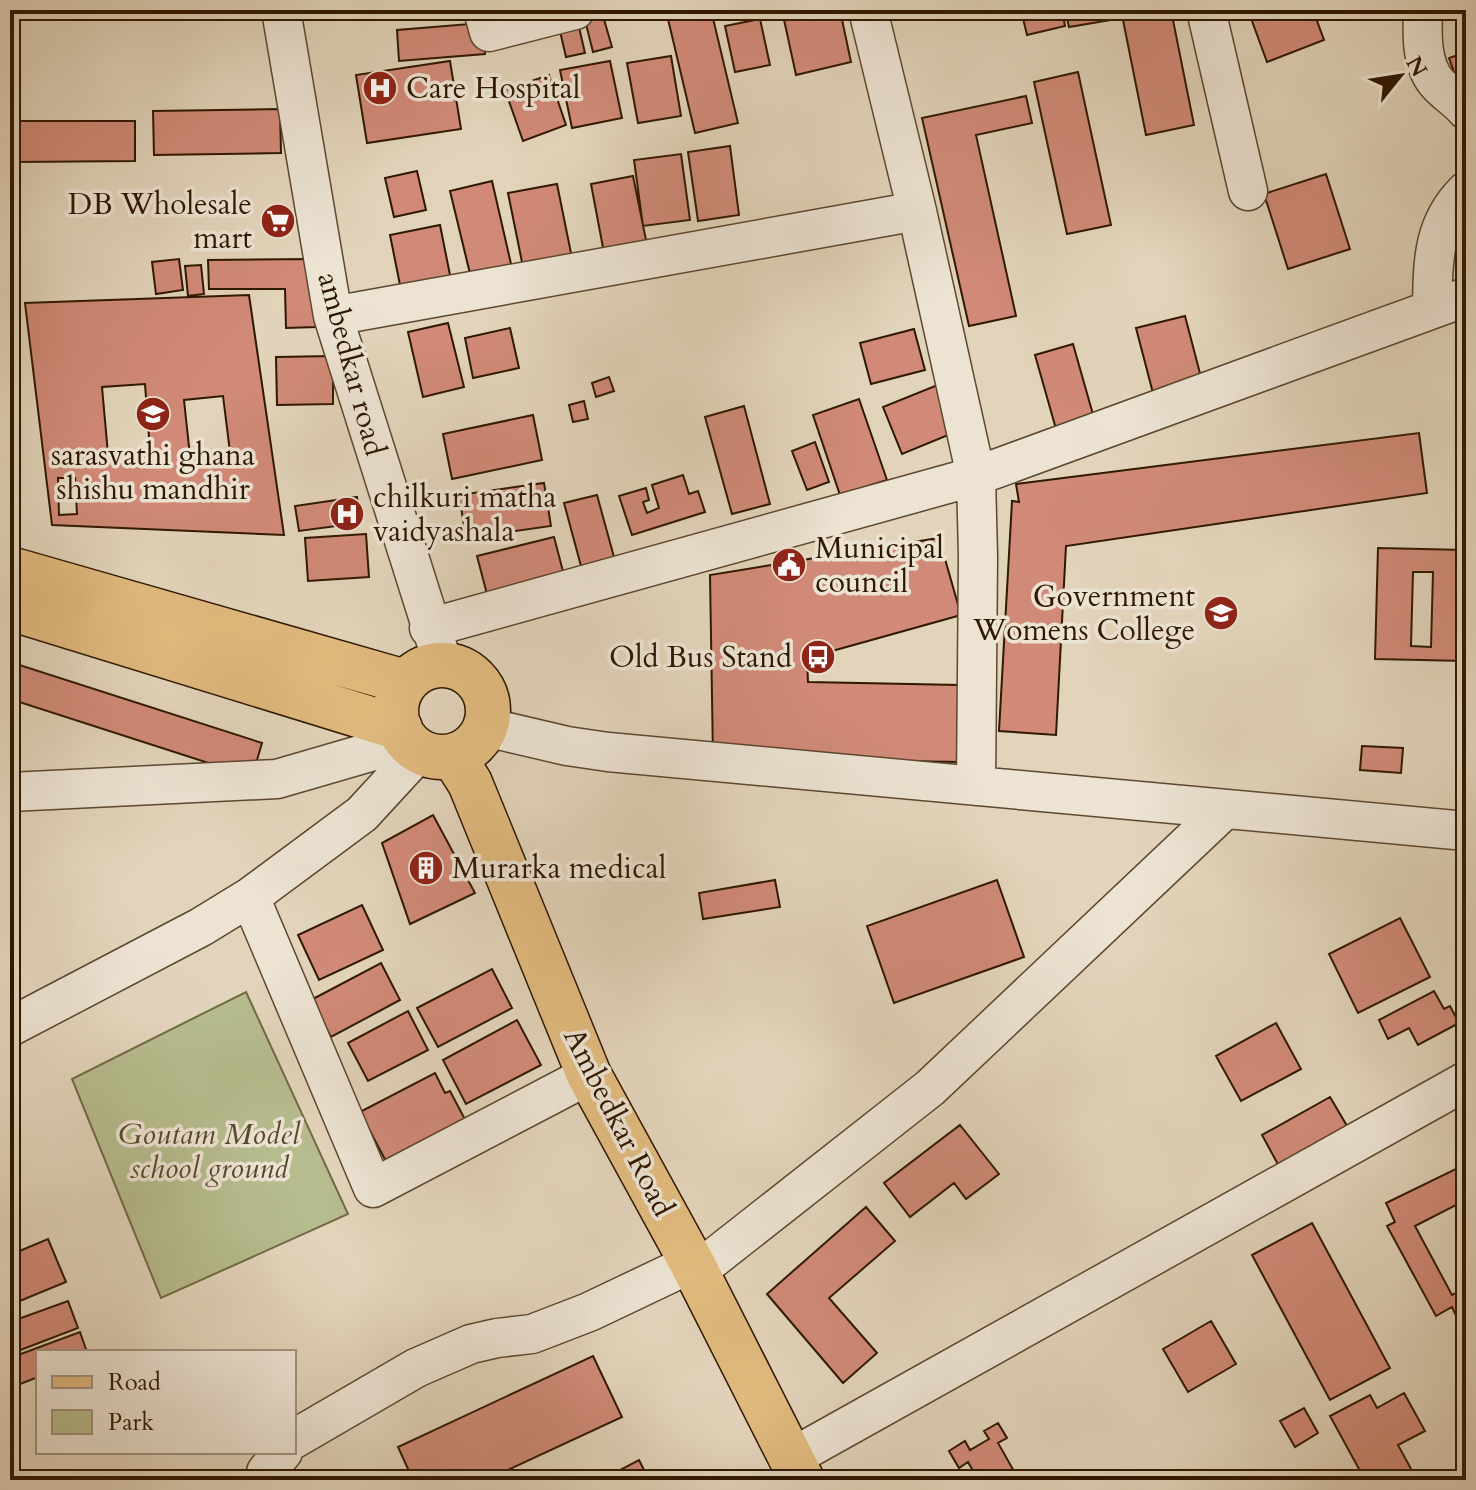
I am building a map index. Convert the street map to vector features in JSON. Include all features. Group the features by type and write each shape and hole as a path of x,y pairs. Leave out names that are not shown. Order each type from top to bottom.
{"main road":[{"path":"10,569 457,667 480,684 489,711 486,727 478,741 420,744 10,608"},
{"path":"420,744 396,712 399,697 426,658"},
{"name":"Ambedkar Road","path":"420,744 470,783 589,1075 694,1268 796,1469"}],"street":[{"name":"ambedkar road","path":"281,10 333,316 426,658"},
{"path":"483,10 489,32 575,10"},
{"path":"868,10 976,476 976,786"},
{"path":"1206,10 1248,191"},
{"path":"1423,10 1424,47 1429,71 1438,84 1466,110"},
{"path":"426,658 976,476 1449,302 1433,258 1444,218 1466,191"},
{"path":"333,316 917,211"},
{"path":"486,727 608,752 1466,831"},
{"path":"10,792 277,779 420,744"},
{"path":"10,1027 201,927 250,897 362,814 420,744"},
{"path":"296,1438 416,1368 471,1344 532,1334 694,1268 930,1088 1224,810"},
{"path":"250,897 373,1188 589,1075"},
{"path":"796,1469 1466,1081"},
{"path":"265,1480 266,1472 281,1454"}],"green space":[{"name":"Goutam Model school ground","path":"246,992 348,1214 161,1298 72,1079"}],"building":[{"path":"711,10 738,123 695,133 668,19"},
{"path":"803,10 840,10 851,62 796,75 783,15"},
{"path":"1021,10 1062,10 1065,26 1027,35"},
{"path":"1065,10 1115,10 1117,19 1069,27"},
{"path":"1121,10 1171,10 1194,125 1146,135"},
{"path":"1248,10 1313,10 1324,40 1267,62"},
{"path":"603,16 612,47 593,52 585,20"},
{"path":"760,19 770,65 735,72 725,26"},
{"path":"482,23 485,54 399,61 397,30"},
{"path":"578,23 585,53 566,57 559,27"},
{"path":"1466,52 1466,90 1461,92 1449,58"},
{"path":"671,56 681,116 638,123 627,63"},
{"path":"450,61 461,129 367,143 356,75"},
{"path":"610,61 622,118 572,128 560,70"},
{"path":"1078,72 1111,225 1067,234 1034,82"},
{"path":"549,75 566,125 523,141 505,90"},
{"path":"1026,96 1032,123 976,135 1016,316 969,326 922,118"},
{"path":"280,109 281,153 154,155 153,111"},
{"path":"15,121 135,121 135,161 16,162"},
{"path":"730,146 739,215 698,221 688,152"},
{"path":"681,154 690,220 643,226 634,160"},
{"path":"417,171 426,210 394,217 385,178"},
{"path":"1326,174 1350,249 1288,269 1264,194"},
{"path":"633,176 647,245 604,253 591,184"},
{"path":"492,181 514,277 473,286 450,191"},
{"path":"557,184 572,258 523,267 508,193"},
{"path":"440,225 451,280 401,290 390,235"},
{"path":"179,259 183,290 156,294 152,262"},
{"path":"314,259 316,327 286,328 285,289 209,289 208,260"},
{"path":"201,265 204,294 188,296 185,266"},
{"name":"sarasvathi ghana shishu mandhir","path":"249,295 284,535 52,525 25,303"},
{"path":"1185,316 1202,381 1153,393 1136,328"},
{"path":"448,323 464,387 423,397 408,332"},
{"path":"510,328 519,368 473,378 465,338"},
{"path":"914,329 925,370 871,384 860,343"},
{"path":"1073,344 1096,425 1058,436 1035,355"},
{"path":"333,356 333,404 277,405 276,357"},
{"path":"609,377 614,391 596,397 592,383"},
{"path":"145,384 150,451 108,454 102,387"},
{"path":"940,384 958,431 902,454 883,407"},
{"path":"223,396 230,452 190,456 184,400"},
{"path":"859,399 887,480 840,495 813,415"},
{"path":"584,401 588,419 573,422 569,405"},
{"path":"744,406 770,504 732,514 705,417"},
{"path":"533,415 542,460 452,479 443,434"},
{"path":"1419,433 1427,493 1066,546 1056,735 999,731 1012,501 1019,502 1016,484"},
{"path":"815,442 829,482 807,490 792,451"},
{"path":"683,475 689,494 698,491 705,512 632,535 619,496 646,488 649,500 643,502 647,513 659,508 652,485"},
{"path":"58,478 75,478 77,514 59,515"},
{"path":"544,483 551,526 466,538 459,495"},
{"path":"597,495 614,557 581,566 564,503"},
{"path":"357,497 360,523 299,531 295,506"},
{"path":"366,534 369,577 308,581 305,538"},
{"path":"554,537 565,579 488,598 477,556"},
{"path":"939,538 961,615 807,658 808,682 960,685 960,762 713,758 710,575"},
{"path":"1378,548 1466,550 1466,661 1375,659","holes":["1413,572 1433,572 1431,647 1411,646"]},
{"path":"10,662 262,743 252,777 10,699"},
{"path":"1362,746 1403,748 1401,773 1360,770"},
{"name":"Murarka medical","path":"433,815 475,893 410,924 382,843"},
{"path":"775,880 780,907 703,919 699,893"},
{"path":"997,880 1024,957 894,1003 867,926"},
{"path":"362,905 383,950 319,980 298,935"},
{"path":"1400,918 1430,977 1358,1013 1329,954"},
{"path":"381,963 400,1000 331,1037 311,1000"},
{"path":"492,969 512,1008 438,1047 417,1008"},
{"path":"1434,991 1444,1009 1450,1006 1459,1023 1418,1045 1409,1028 1388,1039 1379,1020"},
{"path":"408,1011 428,1050 368,1081 348,1043"},
{"path":"517,1020 541,1065 466,1104 443,1060"},
{"path":"1276,1023 1301,1069 1241,1101 1216,1056"},
{"path":"435,1073 445,1093 450,1091 469,1127 390,1169 360,1112"},
{"path":"1330,1097 1350,1131 1281,1170 1262,1135"},
{"path":"960,1125 999,1174 966,1199 954,1183 910,1217 884,1183"},
{"path":"1466,1164 1466,1200 1415,1226 1452,1295 1466,1288 1466,1318 1459,1322 1452,1307 1436,1316 1387,1226 1395,1222 1386,1203"},
{"path":"866,1207 895,1241 829,1298 877,1353 843,1383 767,1294"},
{"path":"1312,1223 1390,1368 1330,1400 1252,1255"},
{"path":"48,1239 66,1282 10,1305 10,1255"},
{"path":"68,1301 78,1328 10,1354 10,1322"},
{"path":"1211,1321 1236,1364 1188,1392 1163,1349"},
{"path":"80,1332 86,1350 36,1350 36,1378 10,1388 10,1358"},
{"path":"593,1356 622,1417 486,1480 413,1480 398,1447"},
{"path":"1404,1393 1425,1431 1398,1445 1417,1480 1365,1480 1330,1416 1370,1395 1377,1408"},
{"path":"1304,1408 1318,1433 1295,1447 1280,1421"},
{"path":"998,1423 1007,1438 998,1443 1019,1480 978,1480 968,1462 959,1468 949,1451 965,1441 970,1450 989,1439 984,1431"},
{"path":"639,1460 649,1480 601,1480"}],"place":[{"name":"Care Hospital","path":"380,88"},
{"name":"DB Wholesale mart","path":"278,221"},
{"name":"sarasvathi ghana shishu mandhir","path":"153,414"},
{"name":"chilkuri matha vaidyashala","path":"347,514"},
{"name":"Municipal council","path":"789,565"},
{"name":"Government Womens College","path":"1221,613"},
{"name":"Old Bus Stand","path":"818,657"},
{"name":"Murarka medical","path":"426,868"}]}
